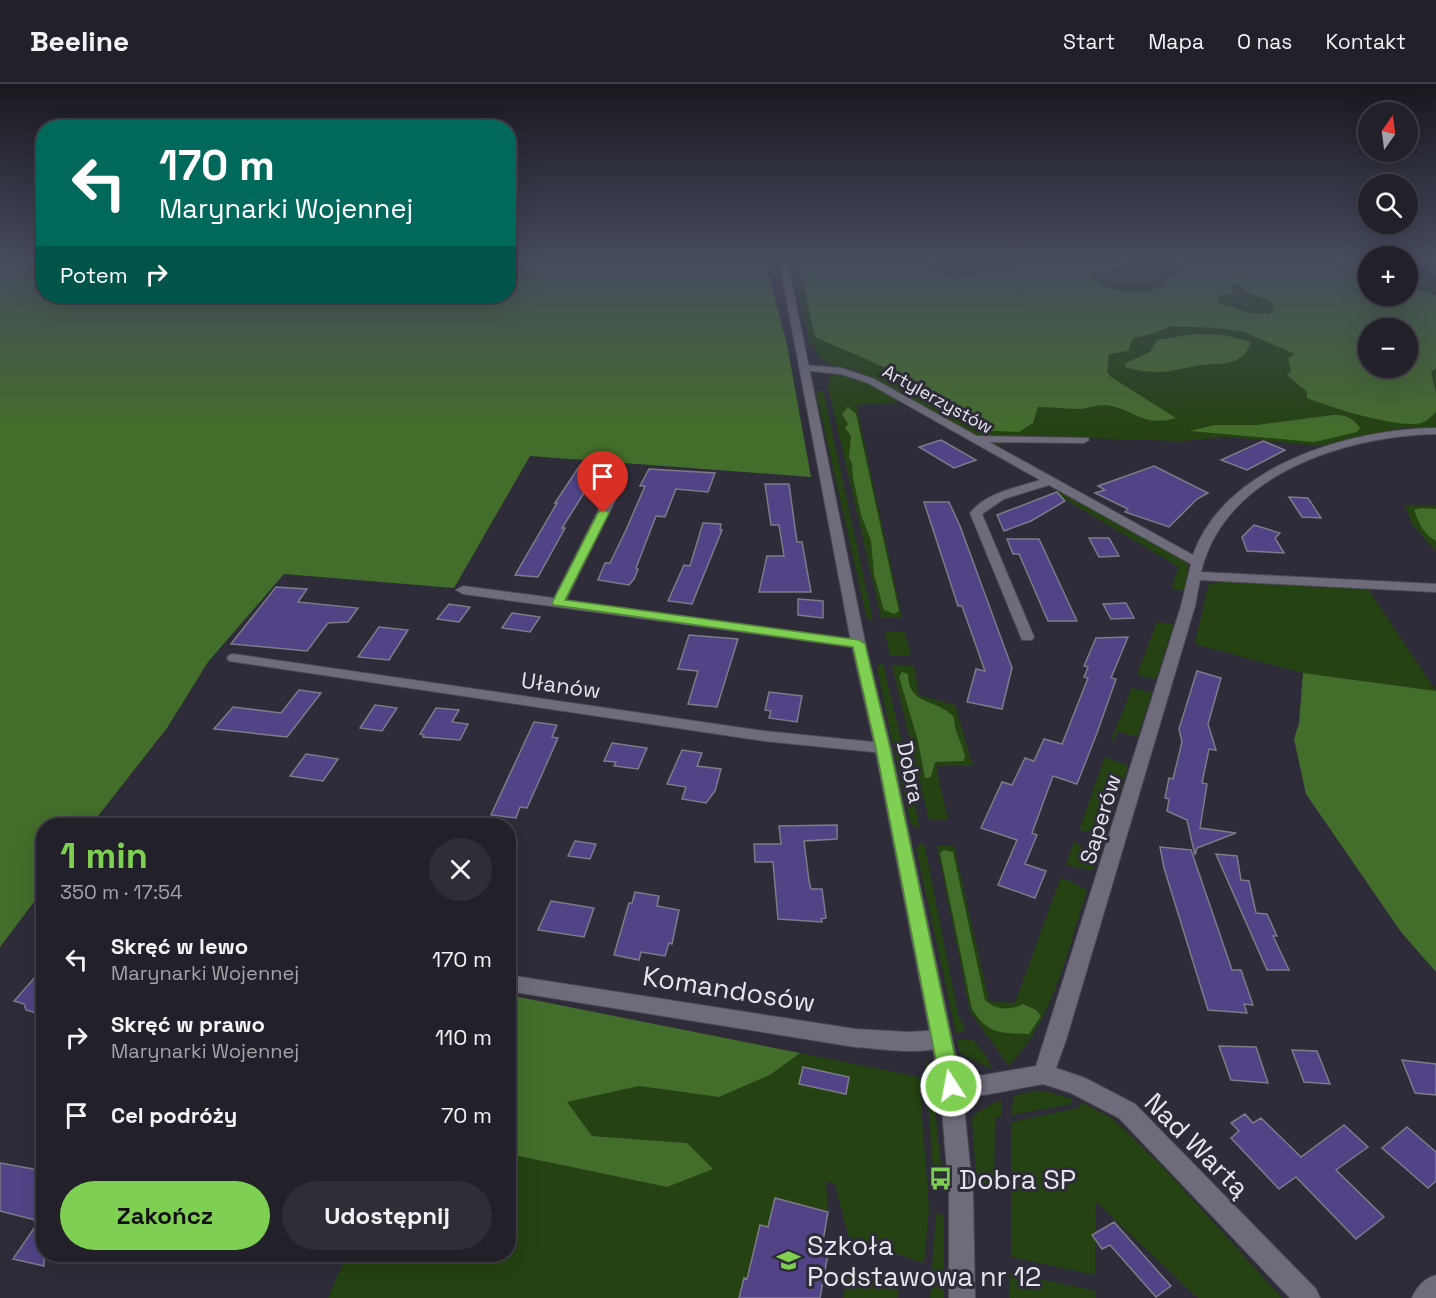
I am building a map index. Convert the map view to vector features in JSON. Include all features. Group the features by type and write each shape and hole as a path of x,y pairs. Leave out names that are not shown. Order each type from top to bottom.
{"street":[{"name":"Dobra","path":"794,317 951,1086 961,1196 962,1298"},
{"name":"Artylerzystów","path":"804,368 837,370 872,381 1048,481 1195,569"},
{"name":"Saperów","path":"1043,1074 1056,1040 1188,606 1195,569 1211,531 1229,509 1262,482 1293,463 1379,434 1407,430 1436,430"},
{"path":"973,439 1084,440"},
{"path":"1027,637 976,513 991,501 1048,481"},
{"path":"558,603 612,495"},
{"path":"1195,569 1436,588"},
{"path":"463,590 859,644"},
{"name":"Ułanów","path":"234,658 764,736 883,748"},
{"name":"Komandosów","path":"516,984 855,1038 908,1041 942,1039"},
{"name":"Nad Wartą","path":"951,1086 984,1085 1043,1074 1077,1085 1127,1111 1307,1298"},
{"path":"1425,1298 1436,1287"}],"green space":[{"path":"0,317 780,317 811,477 530,456 454,588 284,574 208,662 167,728 96,818 36,818 36,899 0,947"},
{"path":"804,317 1436,317 1436,393 1433,380 1436,428 1405,427 1320,446 1228,437 1181,441 1087,438 1089,442 1010,441 997,446 854,369 835,366 824,361 816,353 814,347 810,345"},
{"path":"811,317 1436,317 1436,368 1431,372 1436,393 1436,412 1423,422 1411,424 1364,416 1307,398 1307,392 1287,375 1291,371 1288,358 1295,354 1244,332 1215,328 1171,326 1152,334 1133,338 1128,351 1109,354 1107,372 1111,377 1176,418 1164,420 1146,419 1104,405 1081,409 1038,407 1033,423 1019,432 980,430 904,390 907,383 900,374 815,337"},
{"path":"1195,334 1224,335 1251,342 1242,357 1228,363 1160,372 1125,367 1126,363 1150,352 1157,340"},
{"path":"832,372 858,378 902,402 856,405 902,618 881,618 828,385"},
{"path":"816,391 823,391 873,620 867,619"},
{"path":"848,407 856,414 899,611 894,614 884,610 874,575 871,541 861,515 849,457 851,436 845,428 848,424 842,414"},
{"path":"1333,415 1348,417 1360,428 1357,432 1314,442 1190,431 1214,425 1256,425"},
{"path":"1060,491 1181,557 1188,565 1185,591 1171,588 1179,567 1053,492"},
{"path":"1405,505 1436,506 1436,552 1412,524"},
{"path":"1436,509 1436,541 1425,532 1418,519 1414,510"},
{"path":"1225,581 1368,589 1436,691 1303,673 1195,644 1208,585"},
{"path":"1157,622 1174,624 1156,679 1137,675"},
{"path":"885,631 905,632 911,656 890,656"},
{"path":"883,663 902,744 893,746 877,667"},
{"path":"892,665 914,666 919,695 955,705 973,766 936,766 948,820 929,820"},
{"path":"902,672 908,674 909,684 918,697 947,711 954,717 955,728 964,753 963,761 935,762 931,777 925,778 918,741 899,677"},
{"path":"1303,673 1436,691 1436,972 1401,932 1306,794 1294,739 1299,723"},
{"path":"1132,688 1152,693 1137,737 1118,731 1114,741 1111,741"},
{"path":"894,750 903,750 920,829 911,824"},
{"path":"1105,757 1128,766 1105,835 1079,830"},
{"path":"1074,842 1098,857 1093,870 1066,865"},
{"path":"924,843 958,1014 965,1028 962,1032 956,1033 916,848"},
{"path":"937,846 954,846 989,1001 1015,1003 1061,877 1087,890 1048,1005 1037,1027 1009,1066 970,1012"},
{"path":"944,850 953,852 985,1000 998,1008 1013,1008 1023,1004 1036,1010 1041,1016 1029,1034 996,1031 984,1024 972,1009 940,853"},
{"path":"516,997 800,1053 770,1075 719,1097 639,1086 567,1102 592,1136 687,1143 713,1169 667,1187 516,1155"},
{"path":"957,1040 973,1040 984,1053 993,1070 960,1053"},
{"path":"800,1053 919,1077 929,1209 924,1263 849,1238 835,1184 826,1181 828,1212 775,1198 768,1227 760,1226 747,1279 744,1278 739,1298 328,1298 344,1262 516,1262 516,1155 667,1187 687,1143 592,1136 566,1102 639,1086 719,1097 770,1075"},
{"path":"925,1059 930,1065 943,1184 934,1183"},
{"path":"1033,1091 1046,1091 1072,1099 1072,1104 1011,1115 1014,1096"},
{"path":"1001,1100 1001,1116 995,1118 994,1189 977,1189 972,1119 979,1111"},
{"path":"1081,1102 1113,1119 1164,1168 1282,1298 1198,1298 1096,1202 1095,1275 1011,1257 1011,1122 1078,1108"},
{"path":"936,1214 944,1215 944,1298 930,1298"},
{"path":"848,1268 899,1284 898,1298 843,1298"},
{"path":"1010,1273 1096,1291 1096,1298 1009,1298"}],"building":[{"path":"941,440 976,460 954,468 919,447"},
{"path":"1263,441 1285,450 1247,470 1221,460"},
{"path":"580,465 615,467 608,484 598,483 595,489 587,488 562,528 565,528 538,577 515,575 557,503 555,503"},
{"path":"1154,466 1208,493 1197,499 1169,527 1125,512 1128,509 1095,493 1105,490 1098,486"},
{"path":"649,469 715,473 708,492 676,489 665,517 656,516 636,568 638,569 629,585 598,580 605,563 610,563 626,530 645,486 640,486"},
{"path":"765,484 789,484 797,542 802,542 811,592 759,592 767,556 784,556 779,525 771,525"},
{"path":"1057,492 1065,501 1031,521 1004,531 997,515"},
{"path":"1289,497 1308,498 1321,518 1302,517"},
{"path":"924,502 949,502 960,526 1012,668 1002,709 967,702 976,669 985,671 962,606 958,606"},
{"path":"703,523 721,524 720,530 722,530 692,604 668,601 684,565 690,566"},
{"path":"1254,525 1280,533 1275,538 1284,553 1247,551 1242,537"},
{"path":"1089,538 1109,538 1119,556 1099,557"},
{"path":"1007,539 1039,539 1077,621 1048,621 1019,554 1013,554"},
{"path":"276,587 307,589 298,602 358,608 348,622 328,623 307,651 231,644"},
{"path":"798,599 823,601 823,618 798,615"},
{"path":"1126,603 1134,618 1111,619 1103,604"},
{"path":"449,604 470,607 459,622 437,619"},
{"path":"512,613 540,617 530,632 502,628"},
{"path":"379,627 408,630 389,660 358,657"},
{"path":"689,635 738,639 717,707 688,704 698,671 678,669"},
{"path":"1128,637 1111,678 1116,679 1077,784 1053,776 1032,833 1037,835 1025,864 1046,871 1035,898 998,885 1017,840 981,828 1002,782 1012,785 1025,758 1034,761 1044,739 1062,744 1088,678 1084,677 1088,667 1084,666 1096,638"},
{"path":"1197,671 1221,678 1208,724 1216,750 1209,749 1202,783 1207,784 1200,828 1236,833 1197,848 1195,855 1187,820 1167,811 1169,799 1165,798 1169,778 1173,779 1182,742 1179,729"},
{"path":"299,690 321,693 287,737 214,729 233,707 281,713"},
{"path":"769,692 802,696 797,722 769,718 771,711 765,710"},
{"path":"375,705 397,708 382,731 360,728"},
{"path":"436,708 459,710 452,722 468,724 460,740 423,737 424,735 420,734"},
{"path":"534,722 557,725 552,737 558,738 527,808 520,807 516,818 491,815"},
{"path":"612,743 647,748 638,769 614,766 616,762 604,761"},
{"path":"682,750 702,753 697,766 721,769 715,791 706,803 682,799 686,787 667,784"},
{"path":"306,754 338,759 323,781 290,776"},
{"path":"837,825 837,839 804,841 811,889 822,889 826,918 821,919 822,922 778,919 773,862 755,862 754,844 781,844 779,826"},
{"path":"575,841 596,844 590,859 568,856"},
{"path":"1160,847 1191,850 1232,970 1241,970 1253,1005 1244,1004 1247,1013 1208,1010 1164,868"},
{"path":"1216,854 1237,856 1241,880 1249,881 1256,913 1267,914 1277,936 1273,936 1289,970 1267,970"},
{"path":"635,892 659,896 657,906 679,910 672,944 669,943 665,956 641,952 639,960 614,955 629,903 632,903"},
{"path":"551,901 594,908 584,937 538,930"},
{"path":"36,976 36,1013 26,1010 24,1004 14,1001"},
{"path":"1219,1046 1256,1047 1268,1083 1231,1080"},
{"path":"1292,1050 1317,1051 1330,1084 1304,1082"},
{"path":"1402,1060 1436,1064 1436,1095 1415,1093"},
{"path":"803,1067 849,1077 846,1094 799,1084"},
{"path":"1245,1114 1253,1123 1261,1118 1301,1157 1344,1125 1368,1147 1336,1170 1384,1217 1356,1239 1296,1177 1279,1189 1231,1138 1239,1131 1231,1123"},
{"path":"1407,1127 1436,1152 1436,1181 1428,1188 1382,1148"},
{"path":"0,1163 36,1170 36,1220 0,1211"},
{"name":"Szkoła Podstawowa nr 12","path":"775,1198 828,1212 823,1241 830,1243 820,1298 739,1298 744,1278 747,1279 760,1225 768,1227"},
{"path":"1114,1222 1171,1286 1156,1297 1110,1245 1102,1249 1092,1235"},
{"path":"36,1225 36,1262 44,1262 44,1266 13,1259"}],"place":[{"name":"Dobra SP","path":"941,1179"},
{"name":"Szkoła Podstawowa nr 12","path":"789,1261"}],"route":[{"path":"603,513 558,603 859,644 883,748 951,1086"}]}
